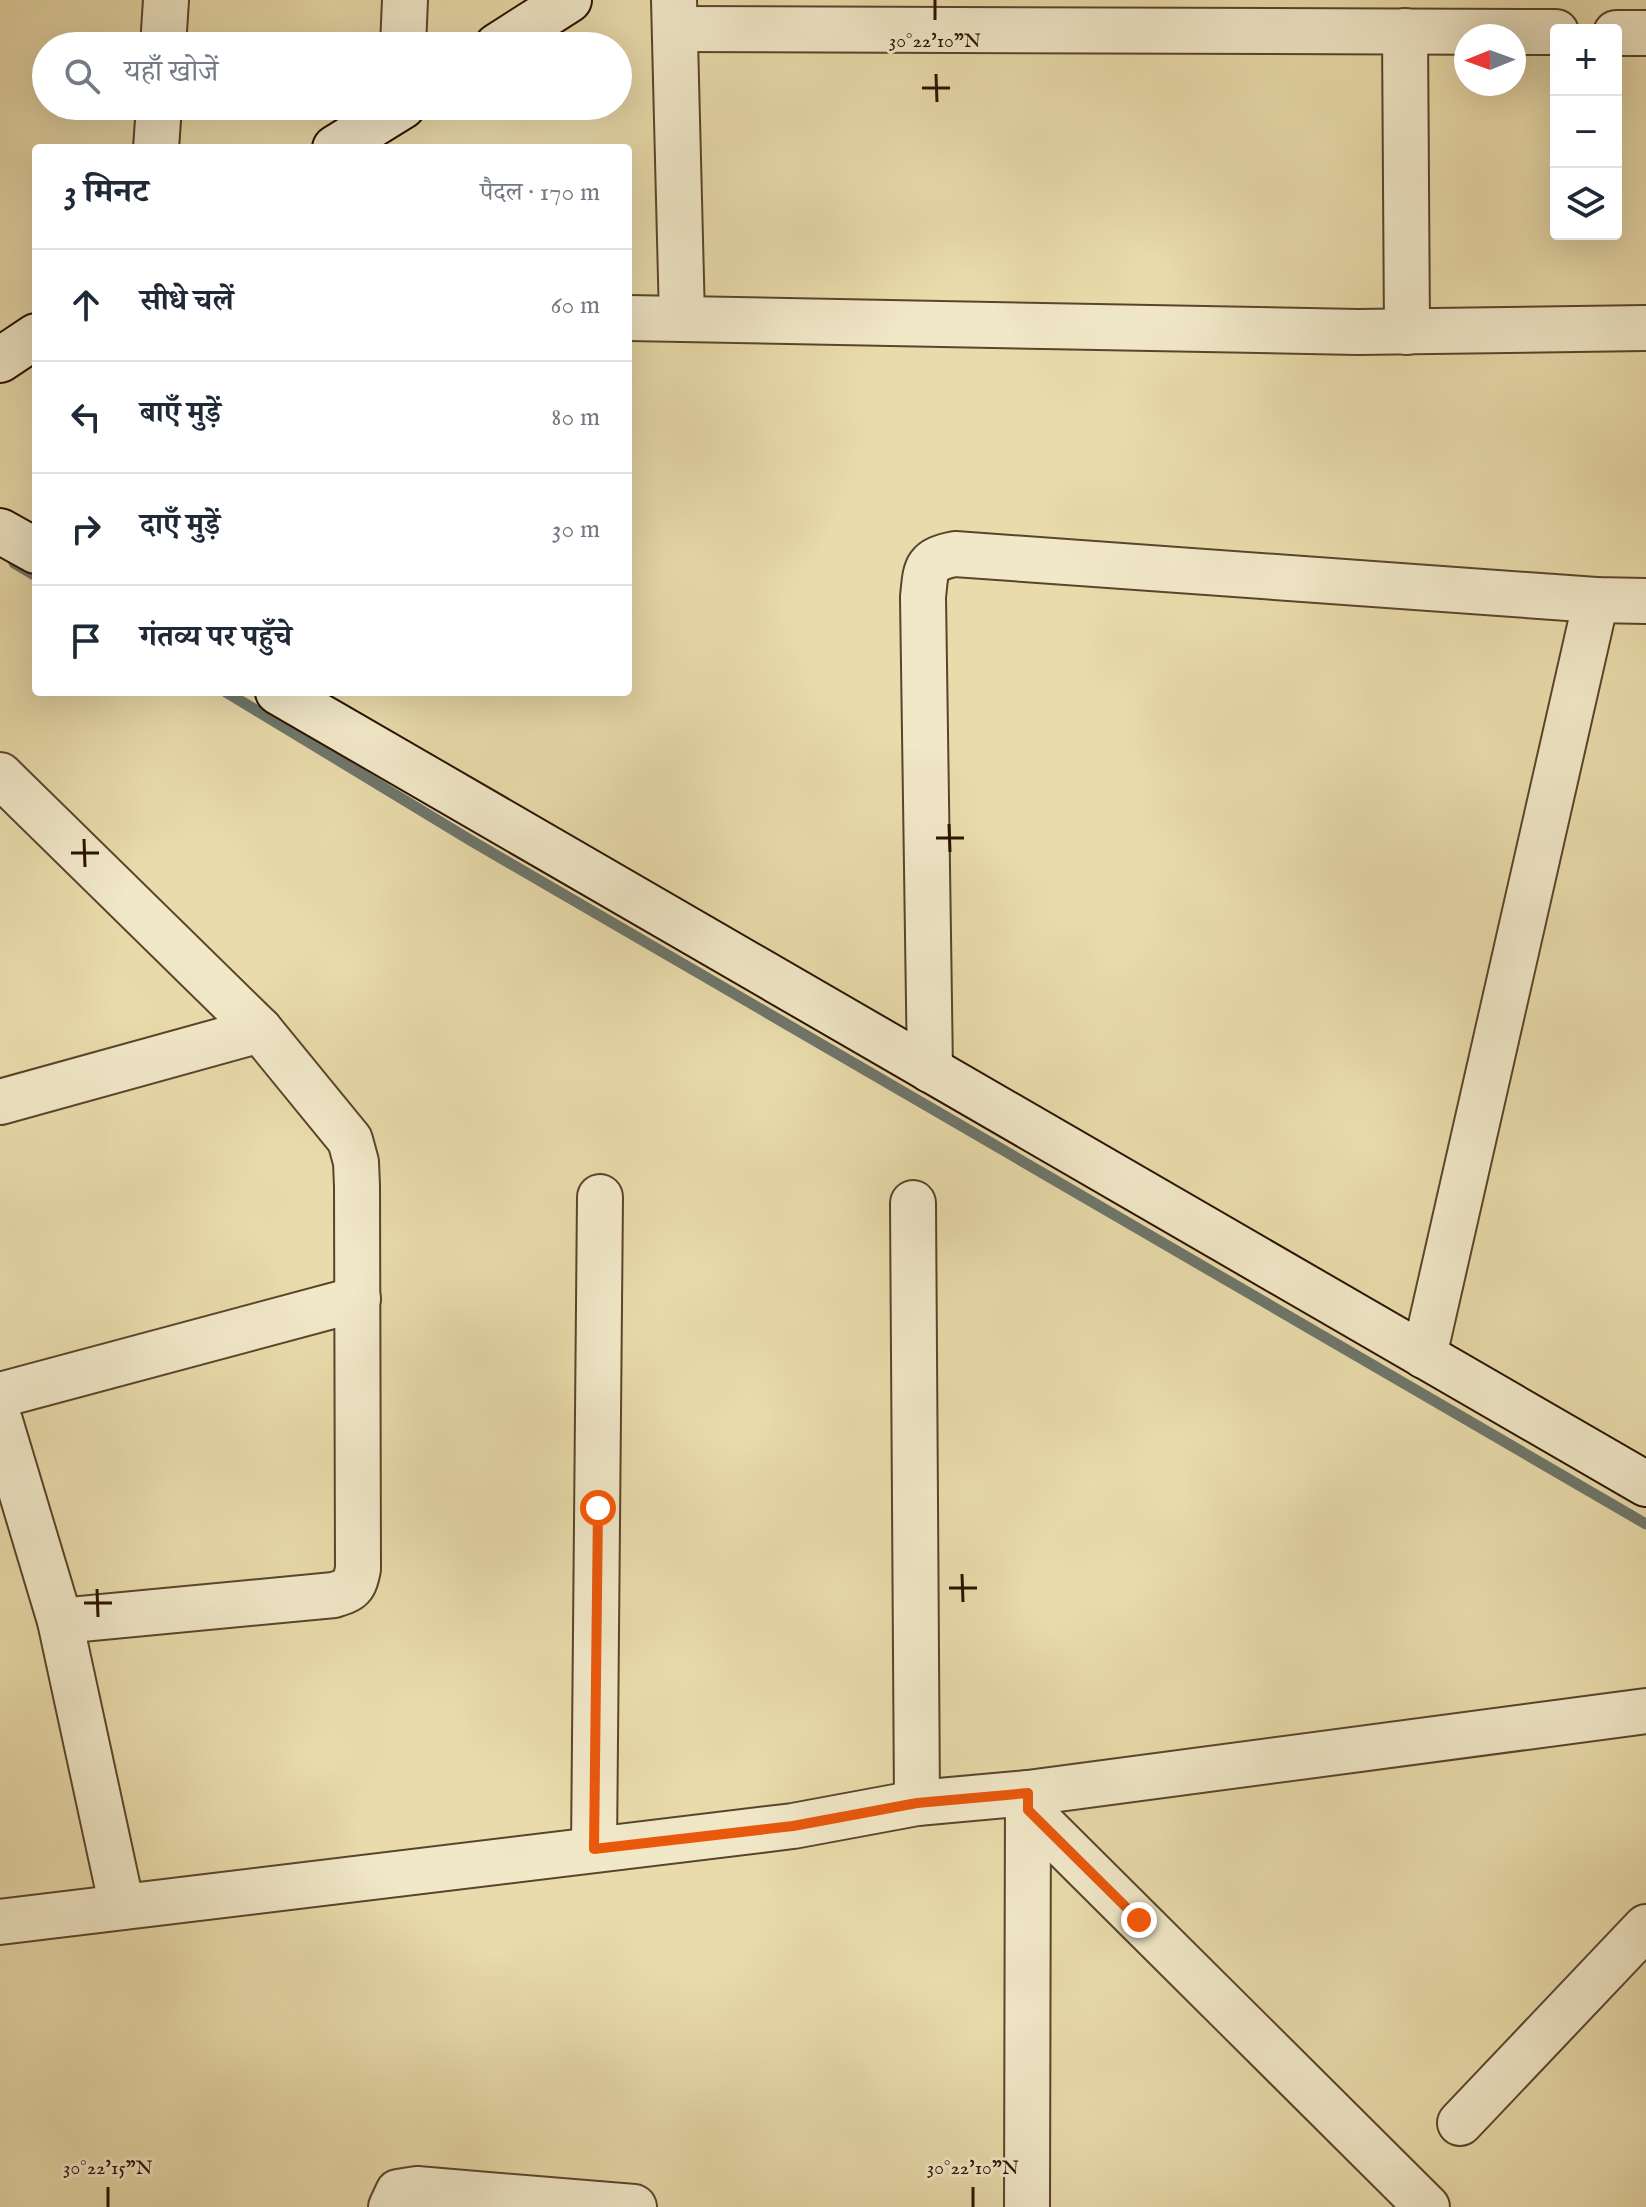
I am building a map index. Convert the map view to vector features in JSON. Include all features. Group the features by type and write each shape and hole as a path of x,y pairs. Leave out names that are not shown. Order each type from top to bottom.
{"street":[{"path":"164,32 166,0"},
{"path":"404,32 405,0"},
{"path":"519,32 569,0"},
{"path":"682,319 674,14 1550,32"},
{"path":"1405,31 1407,332"},
{"path":"1622,33 1646,33"},
{"path":"156,144 158,120"},
{"path":"341,144 380,120"},
{"path":"632,318 1407,332 1646,328"},
{"path":"0,360 32,339"},
{"path":"0,531 32,549"},
{"path":"930,1070 923,597 928,568 936,557 955,554 1646,601"},
{"path":"1424,1356 1596,600"},
{"path":"285,696 1646,1484"},
{"path":"0,775 260,1030 350,1140 356,1162 358,1553 355,1584 334,1595 60,1621"},
{"path":"0,1102 260,1030"},
{"path":"594,1849 600,1197"},
{"path":"913,1203 917,1803"},
{"path":"0,1395 358,1299"},
{"path":"0,1421 60,1621 122,1907"},
{"path":"0,1922 793,1826 917,1803 1028,1801 1639,1723"},
{"path":"1027,2207 1028,1801"},
{"path":"1028,1801 1427,2207"},
{"path":"1460,2123 1646,1927"},
{"path":"391,2207 398,2192 417,2189 634,2207"}],"waterway":[{"path":"14,563 32,574"},
{"path":"233,696 470,840 1646,1524"}],"route":[{"path":"598,1508 594,1849 793,1826 917,1803 1028,1793 1028,1810 1139,1920"}]}
